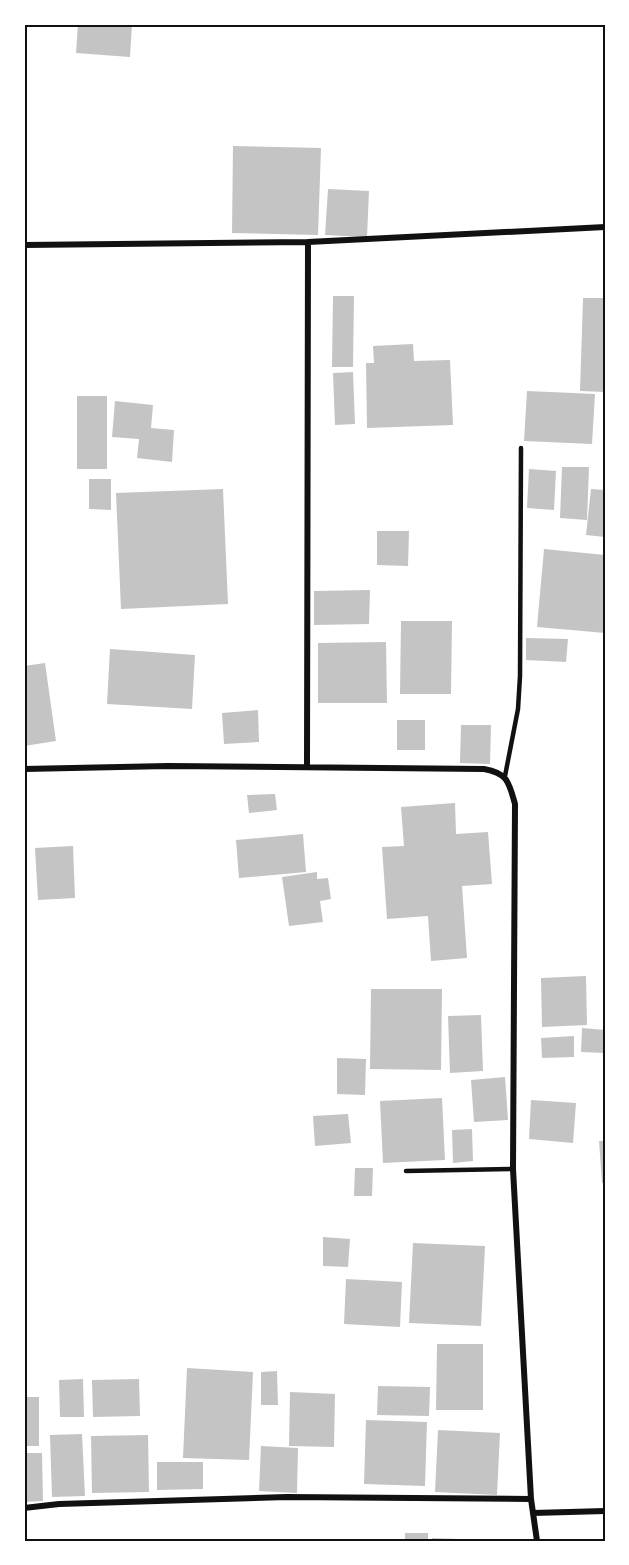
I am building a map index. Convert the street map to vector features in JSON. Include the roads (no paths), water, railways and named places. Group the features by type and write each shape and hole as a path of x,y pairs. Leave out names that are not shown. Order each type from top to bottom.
{"street":[{"path":"24,245 308,242 605,227"},
{"path":"307,767 308,242"},
{"path":"24,769 168,766 484,769 496,771 505,776 515,804 513,1169 531,1499 537,1541"},
{"path":"24,1508 59,1504 287,1497 531,1499"},
{"path":"533,1514 605,1511"}],"lane":[{"path":"505,776 515,730 520,676 521,448"},
{"path":"406,1171 513,1169"}]}
